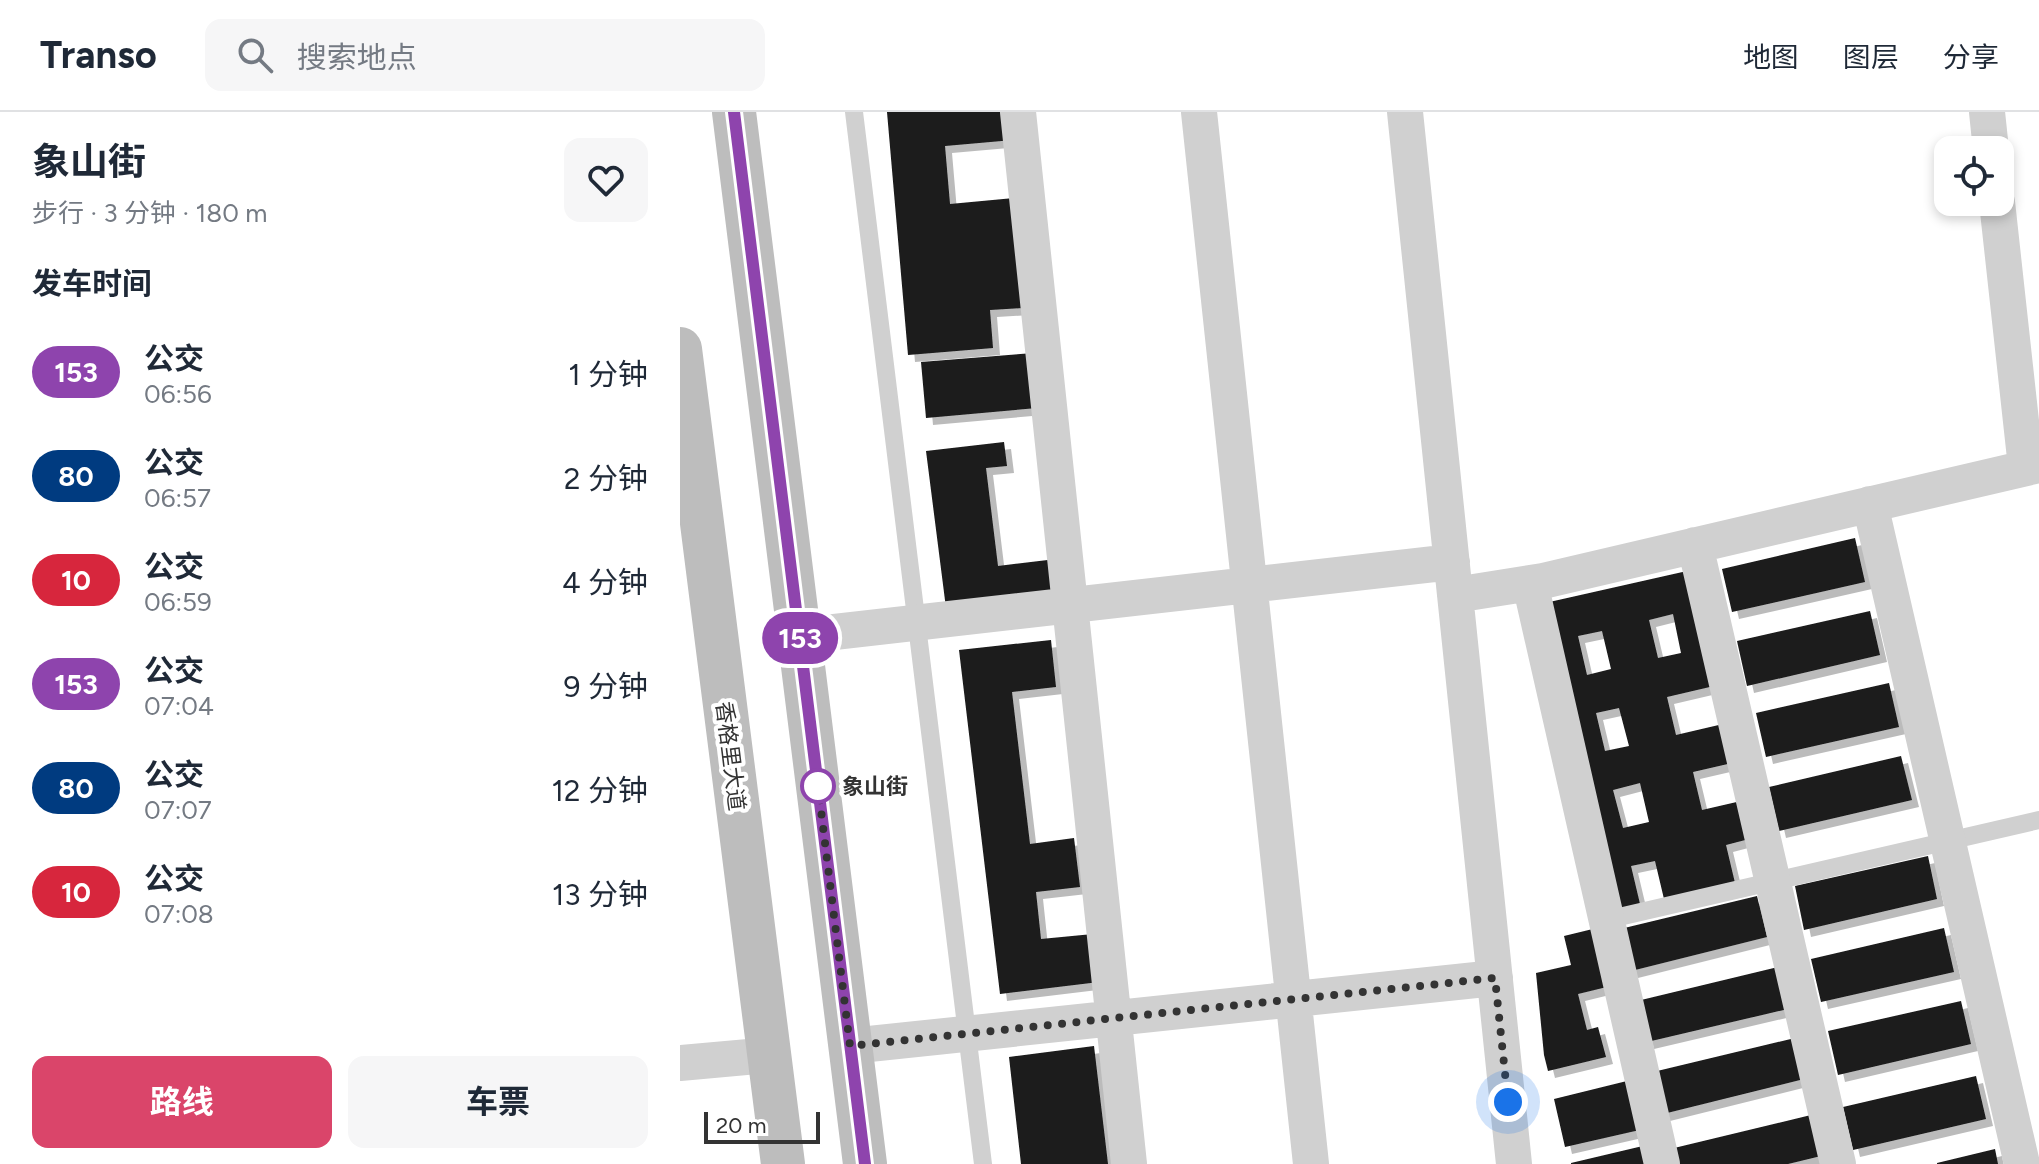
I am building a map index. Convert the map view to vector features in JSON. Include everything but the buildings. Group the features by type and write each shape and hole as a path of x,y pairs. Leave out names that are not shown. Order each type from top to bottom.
{"main road":[{"path":"734,112 865,1164"},
{"name":"香格里大道","path":"680,349 783,1164"}],"street":[{"path":"1018,112 1129,1164"},
{"path":"1199,112 1311,1164"},
{"path":"1405,112 1514,1164"},
{"path":"1987,112 1990,136"},
{"path":"799,636 1250,585 1454,579 1530,583 2036,466 1999,216"},
{"path":"1870,504 2022,1164"},
{"path":"1695,545 1838,1164"},
{"path":"1530,583 1662,1164"},
{"path":"850,1046 1495,978"},
{"path":"680,1063 769,1055"}],"lane":[{"path":"854,112 983,1164"},
{"path":"1606,920 2039,820"}],"bus line":[{"name":"153","path":"734,112 865,1164"}],"place":[{"name":"象山街","path":"818,786"}],"route":[{"path":"818,786 850,1046 1495,978 1508,1102"}]}
